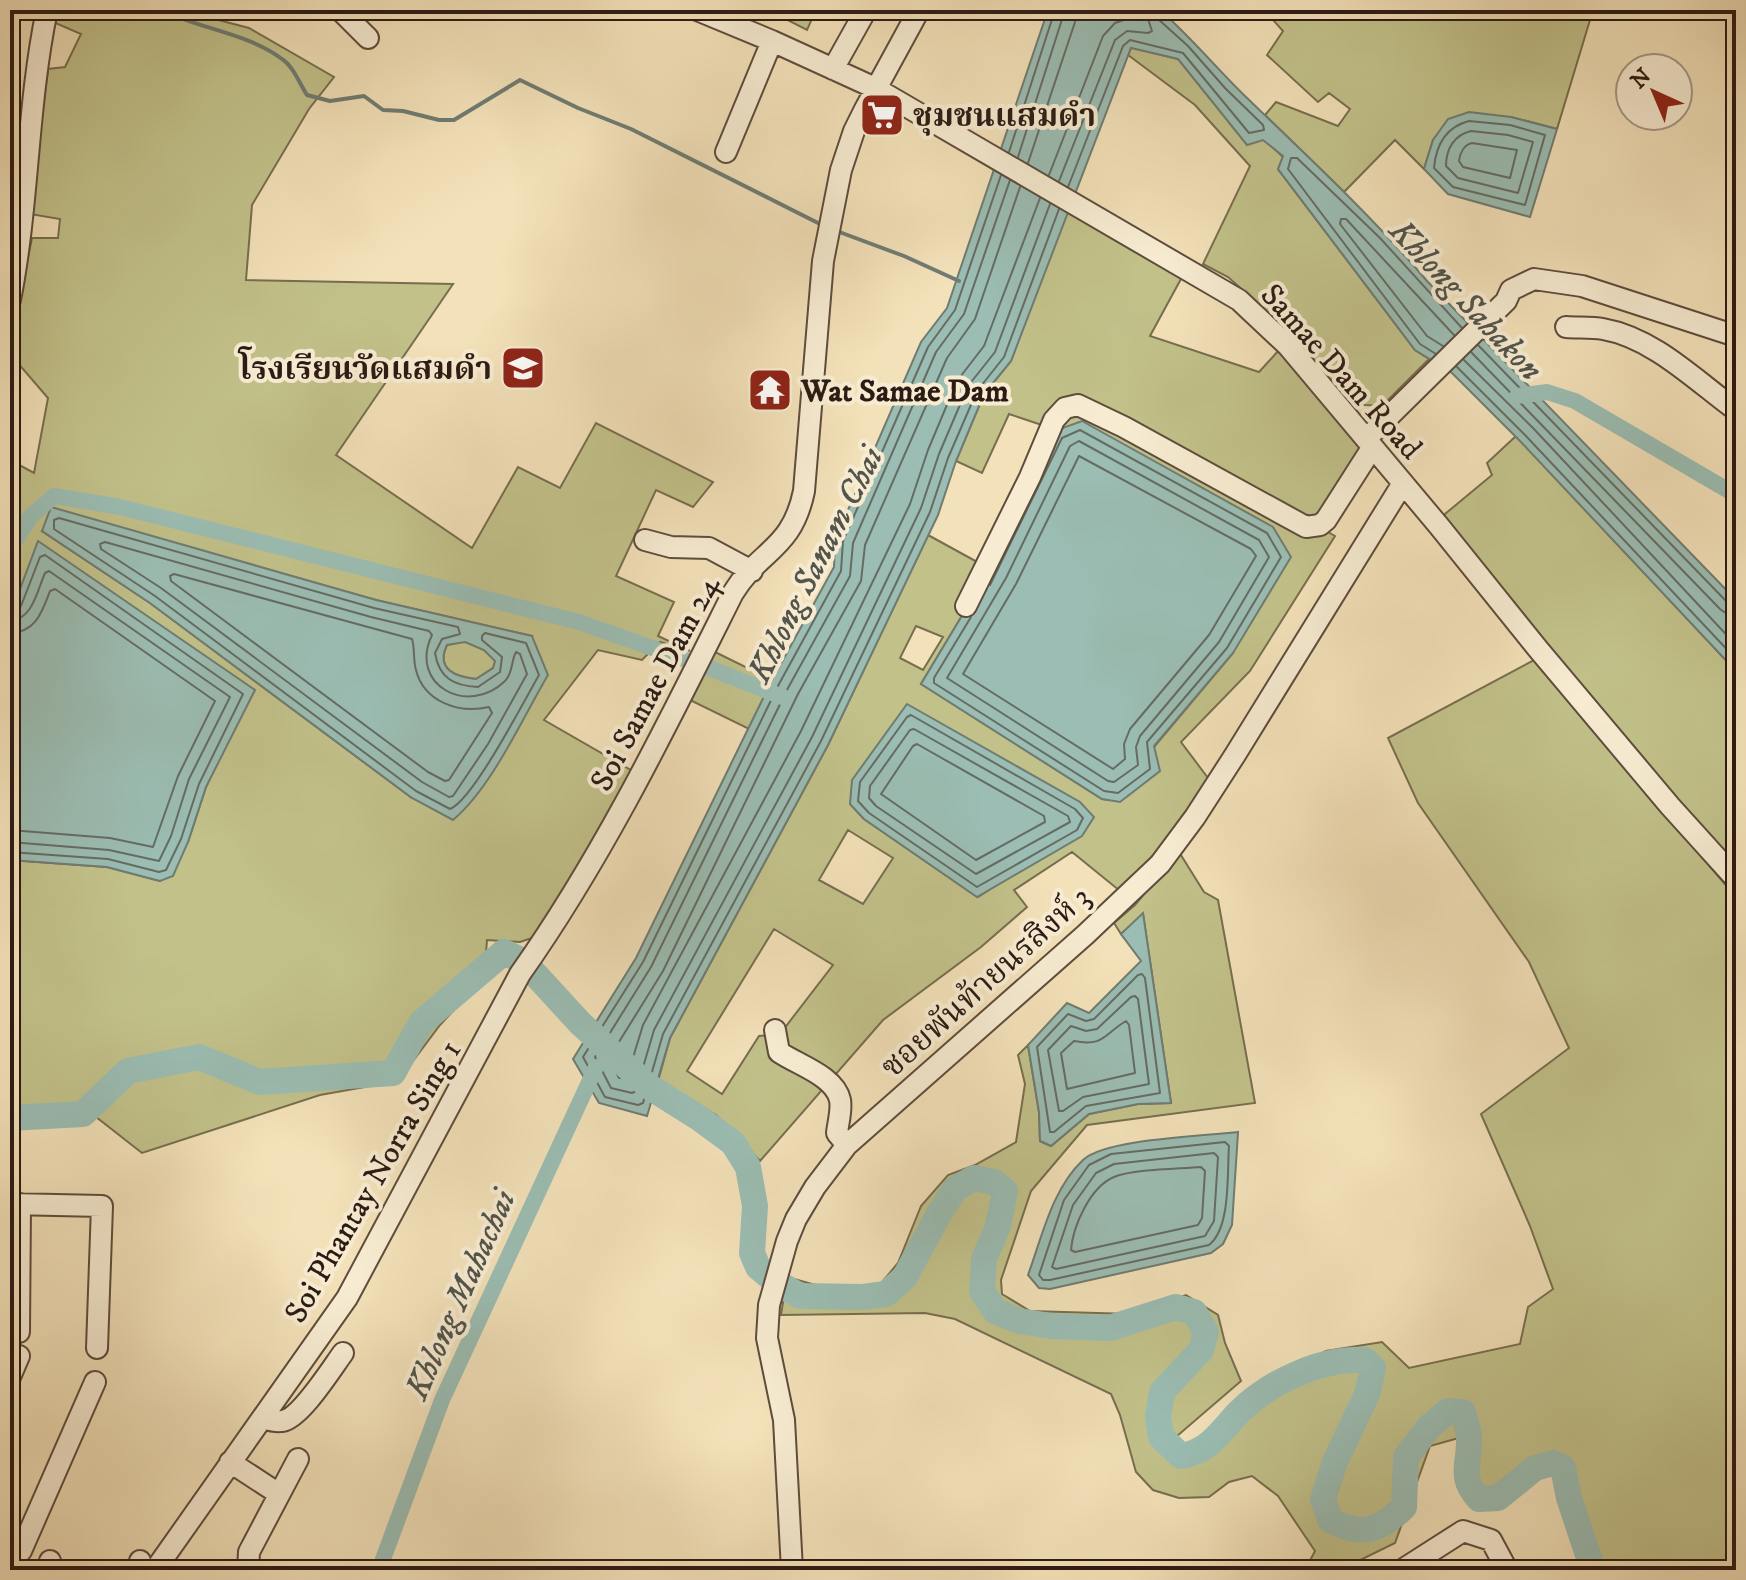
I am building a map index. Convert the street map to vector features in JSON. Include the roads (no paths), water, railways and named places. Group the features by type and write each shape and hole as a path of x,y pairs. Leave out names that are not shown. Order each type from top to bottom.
{"street":[{"path":"10,300 19,245 20,126 47,10"},
{"path":"340,10 368,38"},
{"name":"Samae Dam Road","path":"697,10 875,88 1239,300 1288,346 1548,661 1736,879"},
{"path":"833,69 866,10"},
{"name":"Soi Samae Dam 24","path":"520,974 546,937 648,763 733,593 783,541 799,512 804,491 823,261 841,170 854,131 919,10"},
{"path":"726,152 772,41"},
{"path":"966,606 1030,477 1054,420 1065,408 1078,405 1124,427 1306,527 1320,525 1326,520 1369,443 1434,372 1499,308 1540,292 1549,283 1582,286 1736,336"},
{"path":"1566,327 1606,329 1643,344 1677,363 1736,410"},
{"name":"ซอยพันท้ายนรสิงห์ 3","path":"792,1570 784,1420 767,1338 769,1305 796,1219 815,1187 847,1145 1160,864 1227,767 1403,483"},
{"path":"645,540 671,547 709,548 752,571"},
{"name":"Soi Phantay Norra Sing 1","path":"144,1567 230,1462 347,1298 520,974"},
{"path":"775,1030 779,1052 820,1076 836,1091 841,1102 837,1133 847,1145"},
{"path":"19,1332 15,1204 102,1206 97,1348"},
{"path":"263,1418 280,1422 288,1419 315,1391 343,1353"},
{"path":"10,1377 19,1356"},
{"path":"10,1549 21,1551 95,1382"},
{"path":"248,1570 249,1552 298,1459"},
{"path":"230,1462 279,1494"},
{"path":"1402,1570 1463,1531 1491,1540 1505,1566"}],"water":[{"path":"1048,10 1160,10 1171,20 1361,210 1736,600 1736,671 1452,373 1415,350 1278,169 1283,156 1263,140 1247,145 1178,59 1131,48 1011,361 984,394 938,515 828,745 670,1038 647,1116 599,1103 573,1059 636,958 772,680 834,567 835,540 921,342 947,308"},
{"path":"1469,112 1511,117 1557,129 1530,217 1448,194 1424,169 1433,140 1448,119"},
{"path":"1082,421 1273,527 1291,557 1233,653 1154,746 1160,771 1120,802 1102,799 921,684 990,569 1057,430"},
{"path":"51,507 376,600 532,636 548,675 481,790 453,820 412,798 150,603 42,531","holes":["465,642 484,650 495,661 493,668 476,679 455,674 444,661 447,645"]},
{"path":"38,541 255,690 206,787 173,876 160,881 107,867 10,860 10,616"},
{"path":"907,704 1080,802 1094,817 1082,836 977,897 864,819 850,804 852,780"},
{"path":"1143,913 1171,1103 1138,1104 1089,1114 1051,1146 1040,1141 1039,1112 1028,1045 1067,1003 1089,1013 1141,961 1121,934"},
{"path":"1238,1132 1232,1225 1223,1244 1211,1253 1050,1289 1039,1288 1028,1275 1056,1199 1083,1160 1112,1147 1133,1143"}],"waterway":[{"path":"161,10 268,50 290,66 307,95 330,101 364,96 383,110 454,120 520,80 631,129 822,225"},
{"path":"834,230 959,281"},
{"name":"Khlong Sahakon","path":"1517,396 1547,392 1575,401 1736,495"},
{"path":"17,538 31,516 54,496 120,507 579,622 686,660"},
{"name":"Khlong Sanam Chai","path":"709,668 785,698"},
{"path":"10,1118 83,1114 128,1071 199,1057 260,1082 393,1073 421,1023 504,952 524,962 580,1023 648,1086 733,1143 748,1167 755,1206 752,1253 758,1267 800,1296 863,1297 886,1294 905,1277 955,1189 974,1178 994,1182 1005,1191 998,1226 984,1259 982,1291 995,1311 1019,1321 1051,1326 1110,1328 1176,1307 1194,1312 1206,1332 1201,1350 1162,1392 1158,1416 1161,1437 1181,1456 1207,1445 1239,1412 1281,1381 1314,1367 1365,1360 1373,1368 1367,1394 1335,1462 1323,1499 1330,1520 1361,1530 1378,1526 1395,1515 1404,1507 1406,1457 1429,1427 1448,1411 1463,1412 1469,1435 1467,1477 1479,1499 1498,1498 1535,1468 1553,1463 1563,1468 1569,1498 1593,1570"},
{"name":"Khlong Mahachai","path":"379,1570 442,1400 596,1067"}],"place":[{"name":"ชุมชนแสมดำ","path":"882,115"},
{"name":"โรงเรียนวัดแสมดำ","path":"523,368"},
{"name":"Wat Samae Dam","path":"770,390"}]}
